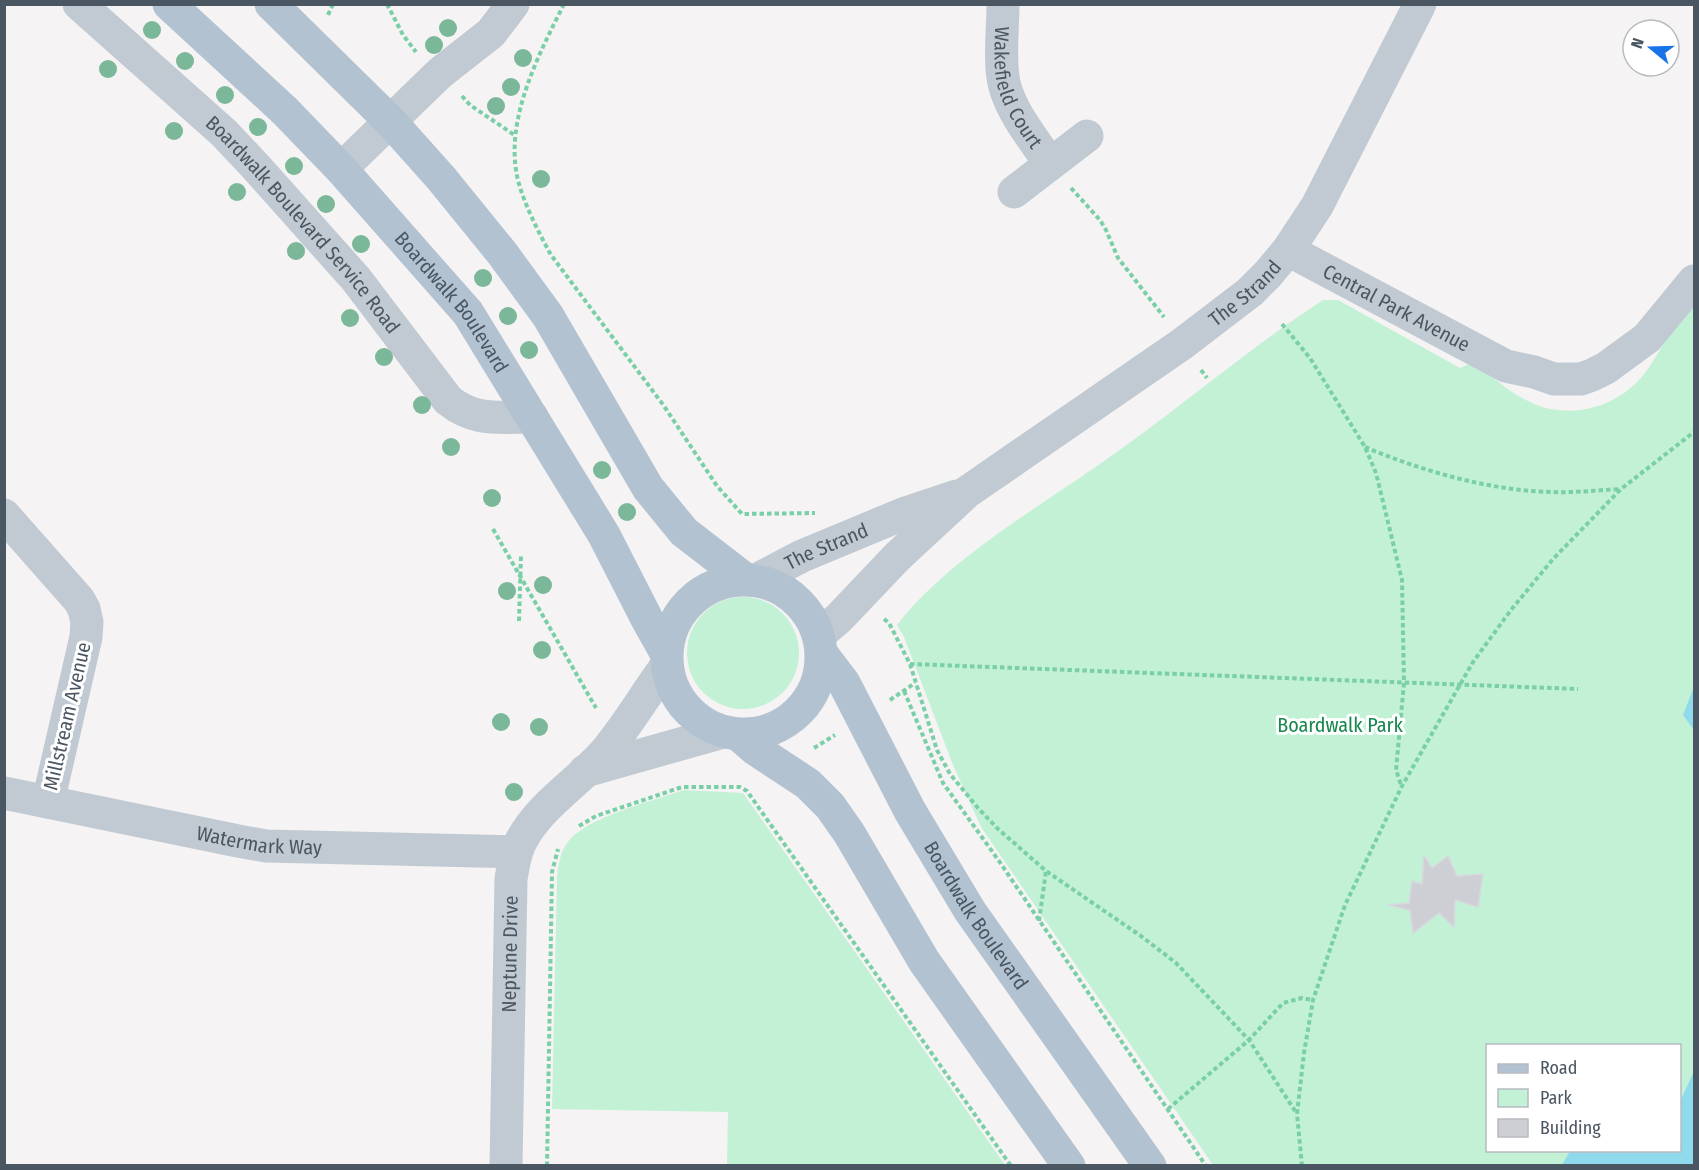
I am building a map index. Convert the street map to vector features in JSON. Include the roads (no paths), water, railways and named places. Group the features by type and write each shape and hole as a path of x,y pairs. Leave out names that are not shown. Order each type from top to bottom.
{"main road":[{"name":"Boardwalk Boulevard","path":"169,4 285,111 341,169 468,313 604,536 667,659"},
{"path":"271,4 391,122 441,178 502,253 548,316 648,488 668,515 684,532 750,580"},
{"path":"732,734 766,732 789,721 807,703 818,680 820,644 810,615 795,598 777,586 750,580 721,583 700,593 683,609 671,630 667,659 672,687 684,707 702,723 732,734 808,784 830,806 849,832 924,961 1069,1166"},
{"name":"Boardwalk Boulevard","path":"820,644 844,683 910,811 970,911 1150,1166"}],"street":[{"name":"Boardwalk Boulevard Service Road","path":"79,4 215,125 256,167 356,279 448,400 461,410 479,417 532,417"},
{"path":"341,169 440,73 490,33 506,16 513,4"},
{"name":"Wakefield Court","path":"1003,4 1004,84 1017,114 1032,178 1087,136"},
{"name":"The Strand","path":"820,644 860,595 967,492 1182,344 1250,292 1288,250 1317,206 1420,4"},
{"name":"Central Park Avenue","path":"1288,250 1506,366 1524,387 1535,394 1565,400 1591,399 1602,395 1624,380 1634,369 1647,338 1695,282"},
{"name":"The Strand","path":"750,580 903,514 967,492"},
{"name":"Millstream Avenue","path":"4,515 66,583 84,609 87,622 86,637 48,802"},
{"name":"Neptune Drive","path":"622,749 667,659"},
{"name":"Neptune Drive","path":"506,1166 511,879 516,852 521,842 535,821 565,788 585,771 622,749 732,734"},
{"name":"Watermark Way","path":"4,793 266,846 516,852"}],"water":[{"path":"1694,687 1694,730 1683,715"},
{"path":"1694,1071 1694,1165 1562,1165 1569,1152 1681,1152 1681,1100"}],"park label":[{"name":"Boardwalk Park","path":"1340,725"}]}
